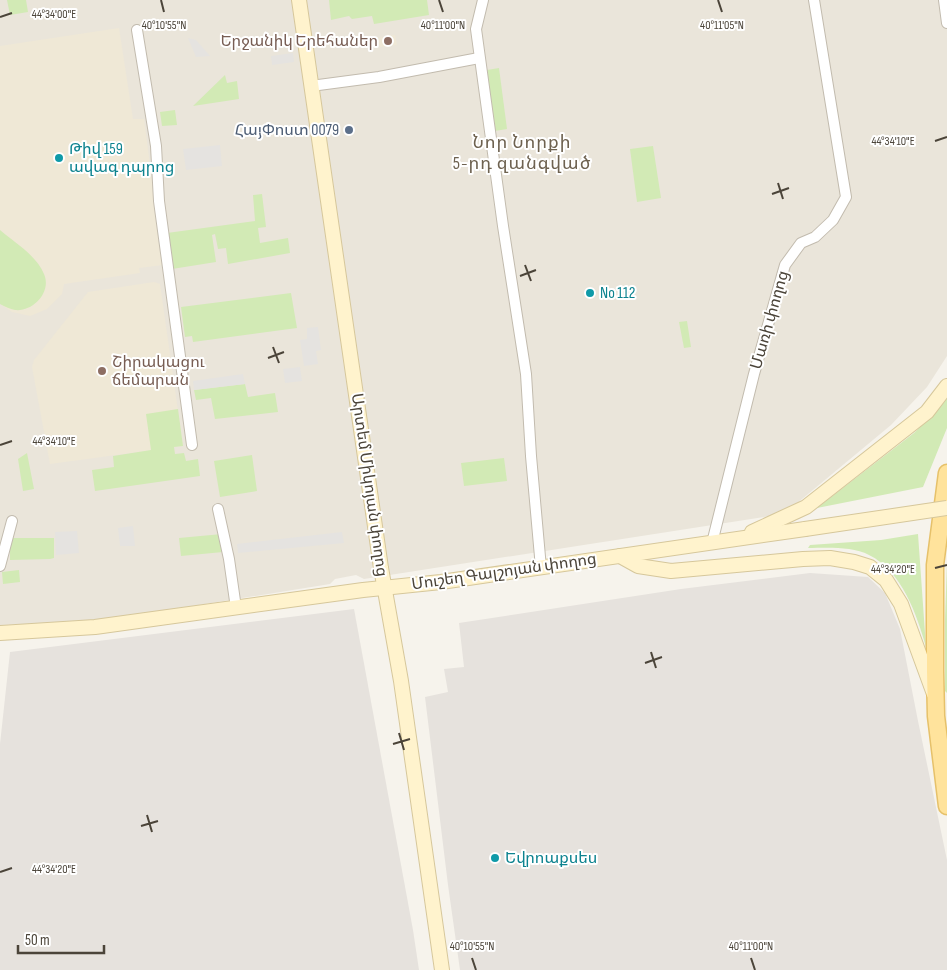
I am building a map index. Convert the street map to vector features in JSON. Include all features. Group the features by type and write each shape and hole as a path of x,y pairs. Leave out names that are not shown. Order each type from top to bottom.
{"main road":[{"name":"Արտեմ Միկոյան փողոց","path":"299,0 384,588 401,681 442,970"},
{"path":"738,539 806,507 927,412 947,386"},
{"path":"947,473 935,565 936,716 947,806"},
{"name":"Մուշեղ Գալշոյան փողոց","path":"0,633 95,627 441,582 947,508"},
{"path":"620,556 638,566 671,571 830,558 870,567 886,580 901,604 936,699"}],"street":[{"path":"483,0 476,29 503,226 526,374 541,568"},
{"name":"Մառի փողոց","path":"712,543 754,374 785,265 801,243 815,237 834,220 846,197 814,0"},
{"path":"944,0 947,23"},
{"path":"137,30 156,146 159,201 192,445"},
{"path":"311,86 480,58"},
{"path":"218,509 230,559 236,608"},
{"path":"0,566 12,521"}],"shaded area":[{"path":"0,0 947,0 947,356 927,387 891,425 796,504 770,516 364,579 356,575 335,579 330,584 93,622 0,625"},
{"path":"119,28 133,119 144,119 163,265 139,268 140,273 64,284 62,294 47,309 30,316 12,312 0,304 0,46"},
{"name":"Երջանիկ Երեհաներ","path":"395,35 397,45 380,47 378,38"},
{"path":"188,38 196,40 210,56 196,57"},
{"path":"293,53 294,62 272,65 271,56"},
{"path":"220,145 222,166 186,170 183,149"},
{"name":"Շիրակացու ճեմարան","path":"154,282 160,284 183,446 50,464 32,367 34,360 88,292"},
{"path":"318,327 321,350 316,351 318,364 304,366 300,340 307,339 307,328"},
{"path":"300,367 302,381 285,383 283,369"},
{"path":"243,374 245,384 194,390 193,381"},
{"path":"133,526 135,546 120,546 118,528"},
{"path":"77,531 79,553 56,555 55,532"},
{"path":"342,532 344,543 238,553 237,544"},
{"path":"810,573 868,577 885,593 900,629 947,860 947,970 460,970 425,697 448,692 444,669 464,667 459,623 681,589"},
{"path":"354,609 419,970 0,970 0,744 10,652"}],"green space":[{"path":"7,0 26,0 28,12 10,15"},
{"path":"329,0 427,0 429,15 374,24 372,16 352,19 349,16 331,20"},
{"path":"499,68 507,129 495,131 487,70"},
{"path":"225,75 227,83 237,81 239,99 193,106"},
{"path":"175,110 177,125 162,126 160,112"},
{"path":"653,146 661,198 637,202 630,149"},
{"path":"262,194 266,227 258,228 260,243 288,238 290,253 228,264 226,248 218,249 215,234 212,235 216,262 172,269 167,233 255,221 253,195"},
{"path":"0,230 31,255 41,267 46,281 43,294 39,300 22,310 15,310 0,304"},
{"path":"291,293 297,328 193,342 192,336 185,337 181,307"},
{"path":"687,321 691,347 684,348 679,322"},
{"path":"245,384 248,397 275,393 278,412 215,419 211,398 196,400 194,390"},
{"path":"947,397 947,428 923,487 817,508 914,433 942,405"},
{"path":"178,409 183,446 174,447 175,454 184,453 186,461 198,459 200,476 95,491 92,470 114,467 113,456 151,450 146,414"},
{"path":"27,453 34,489 23,491 18,459"},
{"path":"252,455 257,491 220,497 214,461"},
{"path":"504,458 507,481 464,486 461,463"},
{"path":"222,534 223,552 181,556 179,538"},
{"path":"918,534 926,647 913,608 899,583 881,562 855,550 808,548 810,545 881,540"},
{"path":"10,538 54,538 54,558 10,560"},
{"path":"947,563 947,693 945,691 945,619"},
{"path":"19,570 20,582 3,584 2,572"}],"place":[{"name":"Երջանիկ Երեհաներ","path":"388,41"},
{"name":"ՀայՓոստ 0079","path":"349,130"},
{"name":"Թիվ 159 ավագ դպրոց","path":"59,158"},
{"name":"No 112","path":"590,293"},
{"name":"Շիրակացու ճեմարան","path":"102,371"},
{"name":"Եվրոաքսես","path":"495,858"}],"district":[{"name":"Նոր Նորքի 5-րդ զանգված","path":"522,152"}]}
